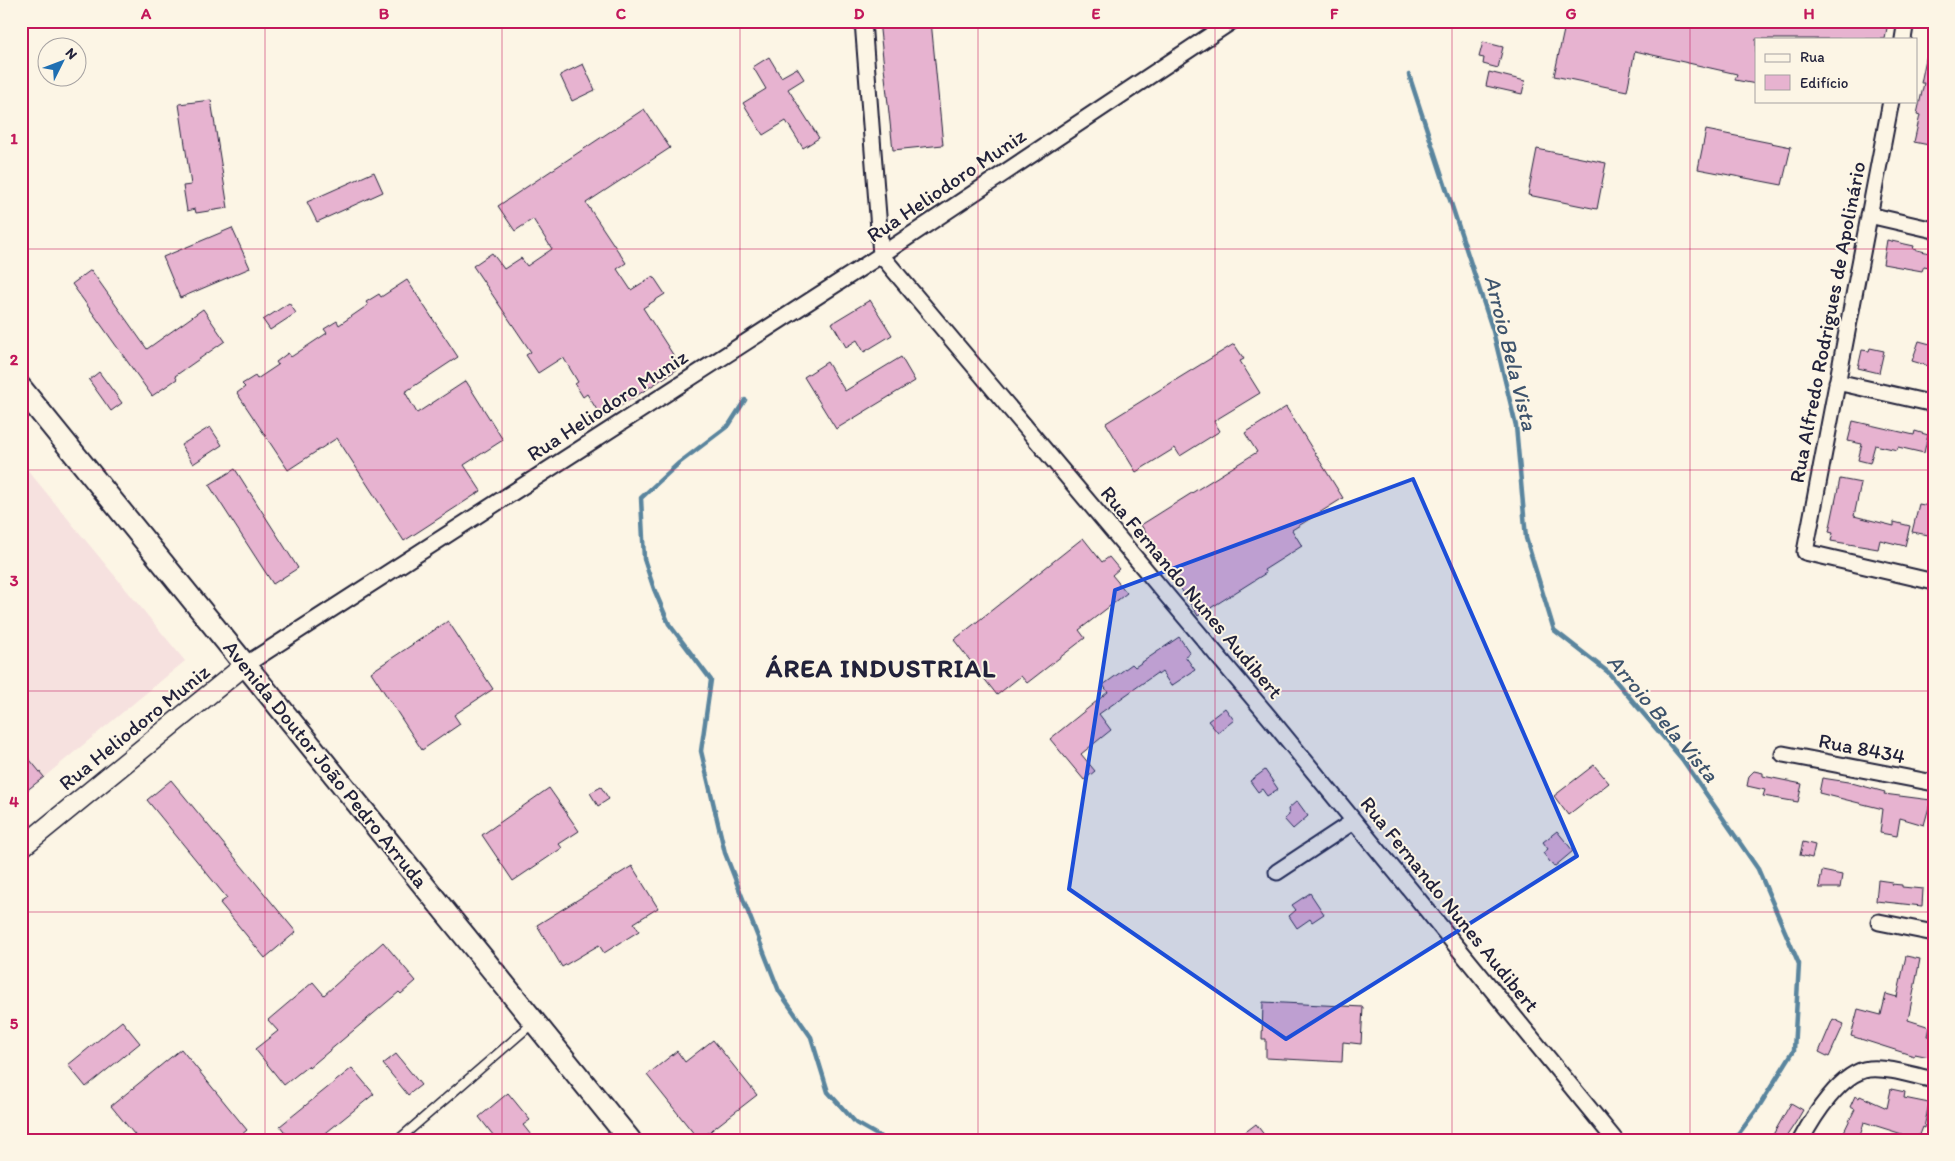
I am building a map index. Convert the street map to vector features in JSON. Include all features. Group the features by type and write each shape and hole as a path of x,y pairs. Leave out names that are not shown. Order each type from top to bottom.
{"main road":[{"name":"Avenida Doutor João Pedro Arruda","path":"21,388 630,1140"}],"street":[{"path":"863,21 881,255"},
{"name":"Rua Heliodoro Muniz","path":"21,848 245,664 881,255 1232,21"},
{"path":"1903,38 1906,21"},
{"name":"Rua Alfredo Rodrigues de Apolinário","path":"1891,102 1805,552 1934,582"},
{"path":"1869,215 1934,230"},
{"name":"Rua Fernando Nunes Audibert","path":"881,255 1354,821 1615,1140"},
{"path":"1837,382 1934,404"},
{"name":"Rua 8434","path":"1783,754 1934,783"},
{"path":"1277,872 1354,821"},
{"path":"1879,922 1934,933"},
{"path":"1801,1140 1830,1096 1850,1076 1868,1069 1889,1070 1934,1080"}],"lane":[{"path":"398,1140 534,1022"}],"highlighted area":[{"path":"1413,479 1577,856 1286,1039 1069,889 1115,590"}],"shaded area":[{"path":"21,462 185,661 21,796"}],"building":[{"path":"879,21 931,21 943,145 893,150"},
{"path":"1566,21 1853,21 1887,28 1885,38 1755,38 1755,84 1735,80 1737,74 1635,51 1627,91 1554,76"},
{"path":"1483,42 1503,47 1498,68 1483,64 1484,58 1479,57"},
{"path":"1928,49 1934,49 1934,146 1914,142 1920,115 1917,114 1924,83 1921,83"},
{"path":"769,57 781,77 797,68 804,79 788,89 819,138 803,148 786,121 763,135 743,103 766,89 753,67"},
{"path":"583,64 595,90 572,101 560,75"},
{"path":"1489,72 1525,81 1522,94 1486,86"},
{"path":"211,100 228,208 196,213 195,209 187,211 183,186 191,185 179,104"},
{"path":"644,109 670,148 586,203 626,263 617,269 631,290 653,276 665,294 643,308 681,367 602,418 587,394 583,397 575,384 578,382 563,357 538,373 526,355 531,352 473,266 492,253 504,269 521,258 527,266 552,249 533,219 515,231 498,206"},
{"path":"1706,130 1791,147 1782,185 1698,169"},
{"path":"1537,149 1606,163 1597,209 1528,195"},
{"path":"374,172 383,192 317,222 307,202"},
{"path":"232,228 250,268 180,298 163,257"},
{"path":"1887,240 1914,246 1913,249 1934,254 1934,268 1924,266 1922,271 1883,264"},
{"path":"91,270 147,349 203,309 225,341 175,376 177,379 152,396 72,284"},
{"path":"407,280 458,357 405,392 417,413 466,381 503,440 464,465 481,491 404,541 337,438 288,470 237,393 245,387 242,384 255,376 257,379 278,365 276,362 288,353 291,357 327,333 324,329 337,321 339,325 368,305 366,302 379,294 381,297"},
{"path":"870,300 892,335 864,352 857,340 846,347 832,323"},
{"path":"289,303 296,313 270,330 263,320"},
{"path":"1919,341 1934,345 1932,367 1912,361"},
{"path":"1234,344 1244,359 1240,361 1260,393 1214,421 1220,431 1180,456 1175,448 1136,472 1106,423"},
{"path":"1870,348 1884,351 1879,373 1858,368 1862,350 1869,351"},
{"path":"901,357 915,381 836,429 804,377 827,362 845,391"},
{"path":"99,372 122,403 111,411 89,380"},
{"path":"1286,407 1343,498 1292,530 1302,546 1264,570 1266,573 1198,616 1141,525 1257,452 1245,433"},
{"path":"1853,421 1914,435 1915,431 1928,435 1924,453 1898,447 1897,450 1875,445 1870,463 1858,460 1862,444 1848,441"},
{"path":"210,427 222,445 193,464 181,445"},
{"path":"235,469 298,568 273,584 209,485"},
{"path":"1840,479 1861,483 1854,516 1894,526 1894,522 1910,526 1905,546 1880,540 1878,549 1831,541 1833,533 1829,532"},
{"path":"1919,504 1934,507 1934,536 1912,532"},
{"path":"1083,538 1102,562 1109,557 1119,569 1112,575 1127,593 1079,630 1085,638 1027,683 1021,676 997,695 954,640"},
{"path":"448,621 493,689 454,715 460,724 422,750 371,672"},
{"path":"1179,637 1190,653 1185,656 1195,670 1171,686 1162,672 1158,675 1157,673 1099,714 1111,730 1081,754 1095,771 1084,780 1050,739 1108,692 1103,685 1132,664 1135,667"},
{"path":"1225,708 1234,720 1218,733 1208,721"},
{"path":"21,749 44,777 21,795"},
{"path":"1594,765 1609,783 1568,815 1554,796"},
{"path":"1265,770 1278,789 1267,796 1262,789 1258,792 1250,781"},
{"path":"1754,771 1763,773 1763,776 1802,784 1798,802 1763,796 1765,790 1747,786 1749,776"},
{"path":"1822,778 1848,782 1885,792 1884,794 1931,800 1924,825 1900,818 1897,836 1880,833 1883,809 1819,793"},
{"path":"171,780 296,932 265,958 220,903 227,898 147,800"},
{"path":"601,787 609,799 598,806 590,793"},
{"path":"549,788 579,831 559,844 562,848 513,881 482,835"},
{"path":"1297,801 1308,816 1293,829 1284,819 1289,815 1288,809"},
{"path":"1557,831 1573,851 1554,867 1543,853 1548,849 1543,842"},
{"path":"1803,842 1815,845 1812,858 1800,855"},
{"path":"632,866 658,908 634,923 639,931 604,953 599,945 562,967 537,925"},
{"path":"1822,871 1842,875 1840,888 1819,888"},
{"path":"1878,880 1892,882 1891,884 1902,885 1902,887 1923,889 1922,906 1876,901"},
{"path":"1310,893 1324,914 1312,922 1310,919 1297,928 1289,916 1296,910 1292,905"},
{"path":"383,942 416,981 401,994 399,992 309,1068 308,1066 284,1085 255,1049 278,1031 268,1020 313,982 324,995"},
{"path":"1906,956 1920,959 1908,1020 1930,1027 1928,1036 1934,1037 1934,1058 1915,1054 1914,1056 1851,1036 1858,1009 1881,1015 1886,994 1897,997"},
{"path":"1263,1002 1363,1007 1361,1044 1343,1042 1342,1062 1266,1058 1266,1039 1262,1039"},
{"path":"1833,1019 1844,1024 1829,1057 1819,1052"},
{"path":"122,1021 140,1043 86,1087 68,1065"},
{"path":"713,1040 757,1095 699,1140 647,1075 677,1051 685,1062"},
{"path":"181,1049 247,1130 235,1140 139,1140 111,1106"},
{"path":"396,1054 421,1085 408,1095 383,1064"},
{"path":"352,1068 374,1094 317,1140 291,1140 280,1126"},
{"path":"1891,1089 1905,1092 1904,1098 1929,1103 1924,1128 1922,1127 1917,1140 1900,1140 1902,1134 1864,1122 1859,1140 1840,1140 1855,1109 1850,1107 1855,1096 1859,1098 1860,1096 1887,1108"},
{"path":"508,1093 530,1120 523,1125 535,1140 497,1140 479,1117"},
{"path":"1791,1103 1803,1110 1784,1140 1770,1140"},
{"path":"1256,1124 1268,1140 1235,1140"}],"waterway":[{"name":"Arroio Bela Vista","path":"1409,75 1493,331 1516,426 1526,538 1554,630 1608,672 1682,759 1758,869 1799,964 1794,1050 1758,1108 1734,1140"},
{"path":"745,400 729,425 679,463 641,498 644,559 669,624 711,680 701,751 725,853 779,991 811,1037 828,1092 856,1123 886,1140"},
{"path":"899,1140 909,1139"}],"district":[{"name":"ÁREA INDUSTRIAL","path":"881,668"}]}
